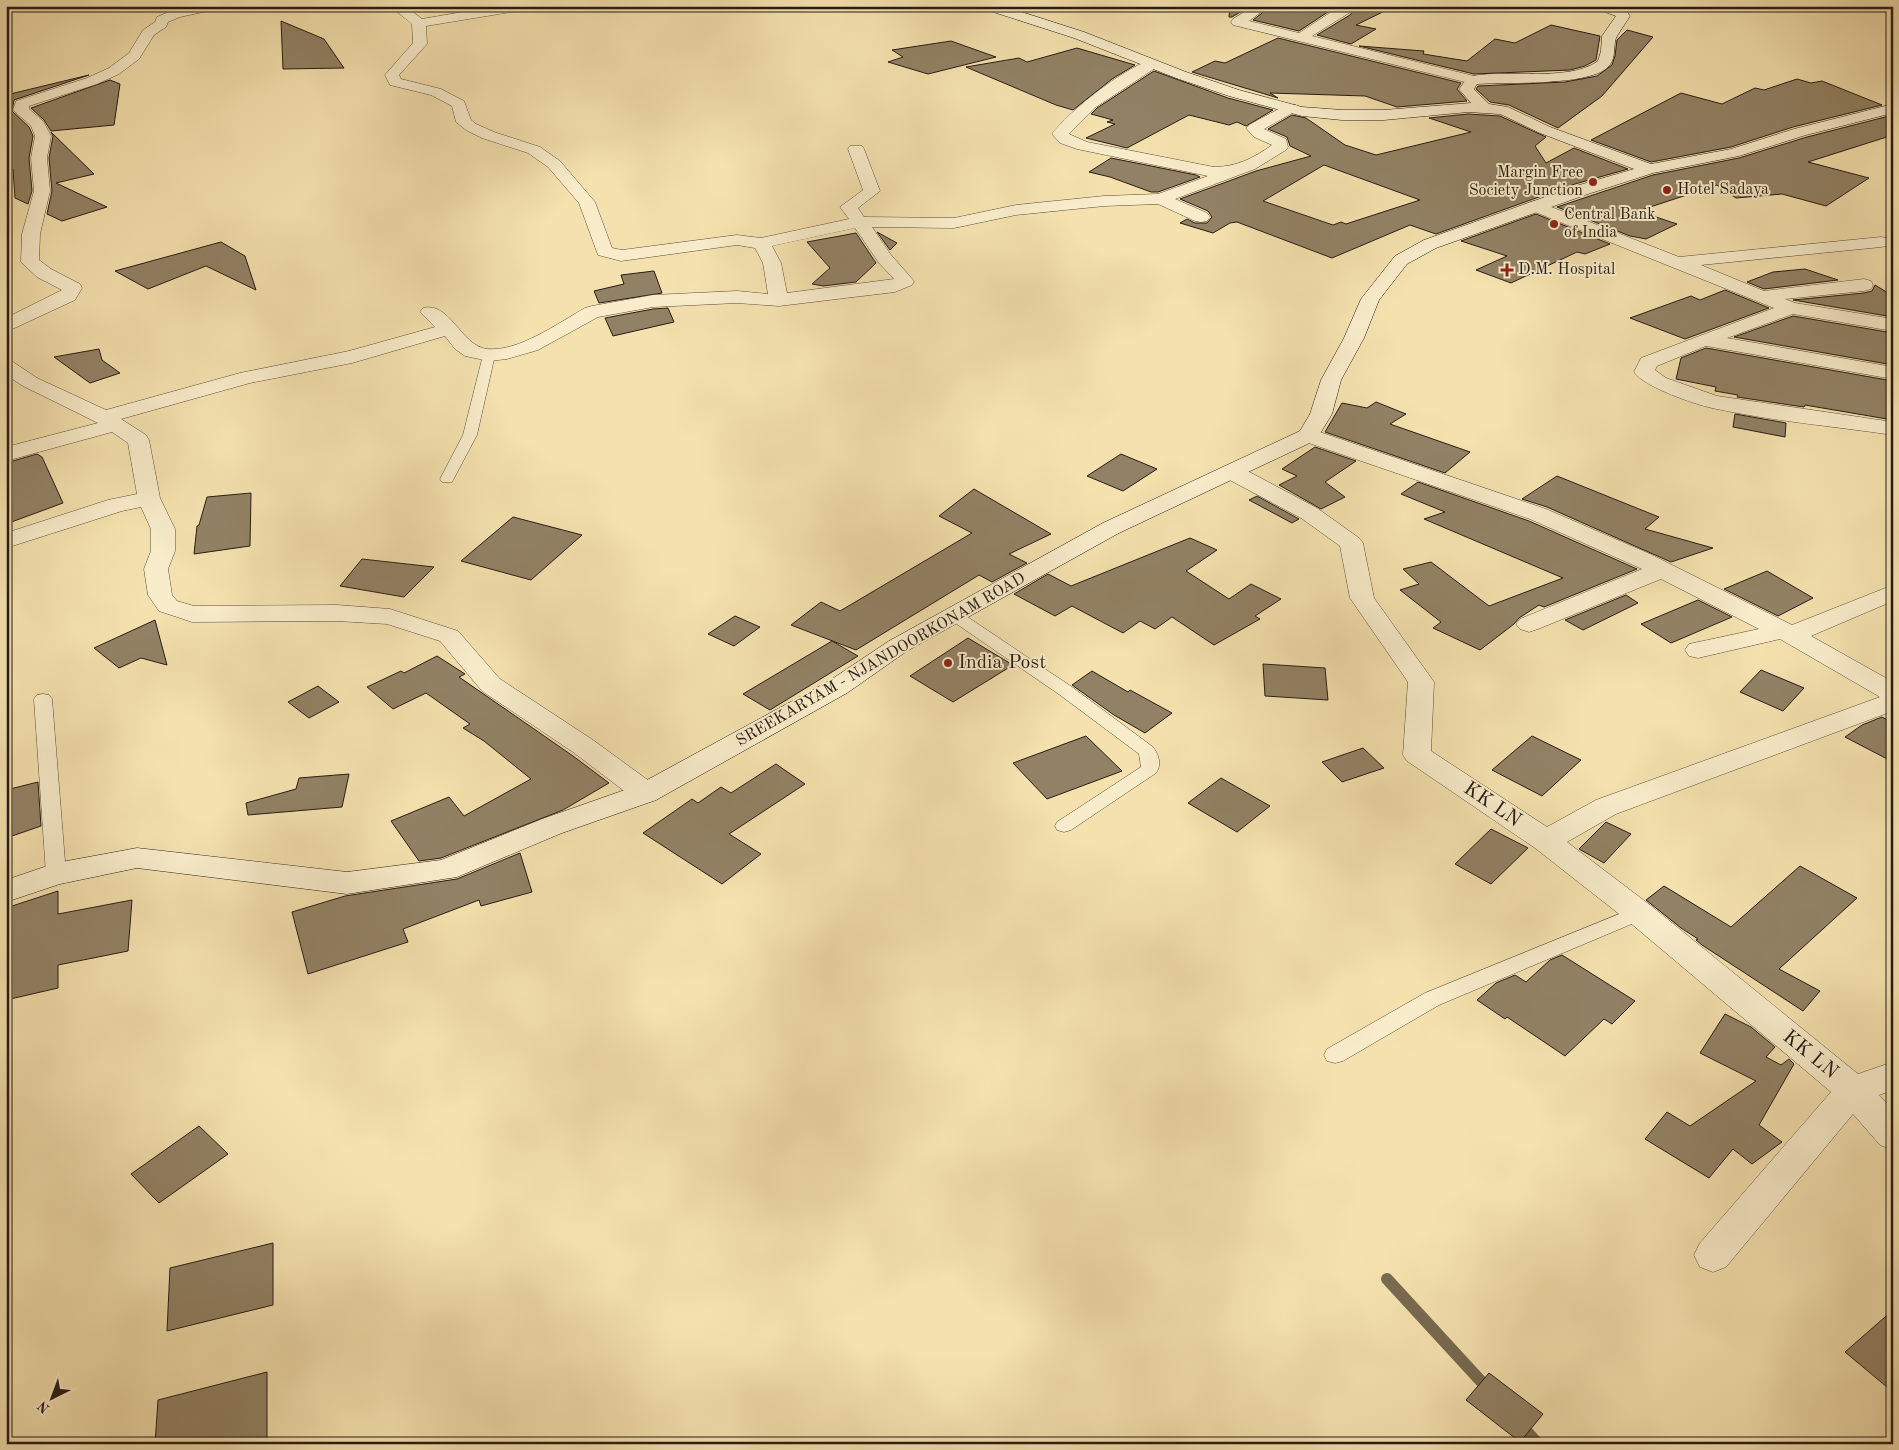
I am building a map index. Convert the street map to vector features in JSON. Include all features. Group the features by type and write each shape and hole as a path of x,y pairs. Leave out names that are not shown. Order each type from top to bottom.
{"street":[{"path":"6,326 68,296 73,288 44,273 30,262 31,234 42,191 39,158 43,136 38,124 21,110 21,104 114,71 134,56 144,43 150,28 162,24 162,20 176,14 212,6"},
{"path":"396,6 419,23 523,6"},
{"path":"989,6 1078,35 1234,93 1291,108 1323,114 1384,115 1483,107 1503,110 1545,130 1650,169"},
{"path":"1263,6 1238,22 1472,80 1577,74 1595,70 1604,64 1609,46 1609,36 1623,16 1621,13 1602,6"},
{"path":"1302,37 1344,10 1328,6"},
{"path":"419,23 420,44 392,75 395,82 451,98 459,104 464,122 470,127 534,150 554,164 587,202 604,251 620,256 737,240 761,243 859,222 954,223 1016,210 1104,201 1160,199 1234,172 1260,160 1280,147 1280,142 1260,134 1254,128 1291,108"},
{"path":"1152,64 1118,84 1068,124 1060,134 1066,140 1092,148 1214,172 1234,172"},
{"path":"1472,80 1466,89 1483,107"},
{"path":"1893,108 1800,132 1733,153 1650,169 1536,206 1430,244 1401,260 1370,299 1354,338 1331,380 1321,414 1308,435 1538,514 1641,559 1786,633 1893,693"},
{"path":"430,312 449,329 462,345 472,352 489,355 506,353 531,346 592,312 653,301 738,297 780,300 895,286 905,281 885,259 849,207 872,191 856,149"},
{"path":"1160,199 1201,217"},
{"path":"1536,206 1791,308 1893,324"},
{"path":"1676,262 1881,242"},
{"path":"761,243 772,263 780,300"},
{"path":"1761,296 1864,285"},
{"path":"1791,308 1648,362 1644,372 1659,382 1713,402 1893,429"},
{"path":"6,454 109,421 185,393 247,377 352,357 449,329"},
{"path":"1704,340 1893,373"},
{"path":"6,366 30,382 109,421 138,440 149,498 163,529 163,552 156,568 160,596 168,606 192,614 337,613 390,617 449,636 491,685 583,746 646,793"},
{"name":"SREEKARYAM - NJANDOORKONAM ROAD","path":"6,891 56,874 137,858 347,883 446,870 552,826 646,793 838,687 898,646 1111,528 1308,435"},
{"name":"KK LN","path":"1232,472 1309,513 1351,543 1362,598 1421,682 1417,754 1546,841 1639,913 1853,1090 1893,1135"},
{"path":"6,541 116,505 149,498"},
{"path":"1529,624 1661,570"},
{"path":"1698,650 1786,633 1893,592"},
{"path":"1546,841 1606,807 1893,701"},
{"path":"1713,1254 1853,1090 1893,1076"}],"lane":[{"path":"447,479 470,435 489,355"},
{"path":"954,615 1066,690 1147,752 1150,758 1150,769 1064,826"},
{"path":"44,699 56,874"},
{"path":"1335,1054 1432,999 1639,913"}],"building":[{"path":"1230,6 1250,6 1229,17"},
{"path":"1271,6 1337,6 1299,31 1253,20"},
{"path":"1351,6 1395,6 1356,25 1376,29 1351,44 1317,35 1350,15 1353,11"},
{"path":"281,21 324,39 344,68 283,69"},
{"path":"1551,25 1600,36 1596,60 1585,66 1570,70 1474,74 1359,46 1424,51 1423,54 1467,61 1495,39 1515,43"},
{"path":"1627,30 1653,37 1602,96 1558,128 1509,105 1490,102 1476,89 1478,86 1565,82 1597,76 1612,65 1617,40"},
{"path":"1278,38 1461,83 1457,89 1467,101 1397,107 1365,96 1270,93 1278,98 1192,72 1215,61 1225,63"},
{"path":"951,41 996,57 928,74 888,62 903,57 892,50"},
{"path":"1077,48 1135,65 1112,79 1073,110 1056,105 966,67 1019,58 1027,62"},
{"path":"1154,71 1228,98 1273,110 1246,126 1237,122 1229,125 1189,115 1127,148 1086,138 1115,124 1107,122 1113,120 1091,114 1097,108"},
{"path":"89,75 14,100 12,111 29,127 33,136 29,158 32,191 28,204 15,198 13,169 6,171 6,95"},
{"path":"1797,79 1811,83 1822,81 1882,105 1793,127 1731,147 1651,162 1591,140 1681,93 1722,104 1755,88 1764,90"},
{"path":"110,80 120,84 114,125 51,131 44,120 31,108"},
{"path":"1468,114 1500,116 1546,137 1535,146 1546,163 1574,148 1628,169 1575,184 1436,234 1410,225 1332,258 1237,222 1230,223 1213,233 1180,223 1187,219 1195,223 1207,223 1212,217 1208,211 1180,199 1256,171 1311,156 1290,146 1287,137 1268,129 1292,115 1306,118 1345,145 1376,155 1471,132 1429,118","holes":["1324,165 1420,200 1346,224 1341,222 1333,225 1263,201"]},
{"path":"1893,115 1893,135 1808,162 1869,178 1826,206 1782,194 1736,198 1717,185 1638,211 1677,224 1646,239 1630,236 1557,207 1653,175 1739,158 1807,137"},
{"path":"51,132 94,174 56,183 107,207 62,221 47,214 52,191 49,158 53,136"},
{"path":"1111,158 1200,177 1158,192 1151,192 1110,177 1089,172"},
{"path":"1536,214 1610,244 1585,254 1577,252 1511,283 1476,270 1507,256 1461,241"},
{"path":"877,232 897,243 890,250"},
{"path":"856,233 876,263 856,282 823,286 812,284 830,268 807,242"},
{"path":"221,242 245,256 256,290 206,266 148,289 115,271"},
{"path":"1805,269 1838,280 1764,289 1747,282 1773,272"},
{"path":"654,271 662,293 599,303 594,291 624,284 621,275"},
{"path":"1875,285 1893,296 1893,317 1793,300 1864,293 1872,291"},
{"path":"1725,290 1769,308 1685,339 1630,318 1691,296 1700,300"},
{"path":"668,308 674,322 613,336 605,318 653,309"},
{"path":"1793,316 1893,333 1893,365 1734,337"},
{"path":"1706,348 1893,381 1893,420 1805,405 1804,407 1737,397 1738,395 1715,391 1716,387 1676,379 1681,358"},
{"path":"99,349 102,360 120,373 90,383 54,357"},
{"path":"1376,402 1406,414 1390,424 1470,452 1445,473 1325,432 1342,403 1367,408"},
{"path":"1735,414 1786,423 1785,437 1733,427"},
{"path":"1315,447 1356,461 1325,482 1345,497 1321,509 1279,485 1297,476 1282,469"},
{"path":"37,454 42,457 63,503 6,524 6,463"},
{"path":"1121,454 1157,469 1123,491 1087,476"},
{"path":"1557,476 1659,517 1645,529 1713,548 1671,562 1547,507 1522,499"},
{"path":"1418,482 1529,521 1637,569 1544,607 1539,605 1519,618 1480,650 1433,628 1441,622 1400,590 1419,584 1403,569 1431,562 1489,606 1563,578 1424,519 1445,512 1401,494"},
{"path":"974,489 1051,534 1009,554 1027,563 992,582 979,575 856,650 791,625 821,602 840,611 972,533 939,516"},
{"path":"251,493 250,546 194,554 197,526 199,525 207,497"},
{"path":"1257,496 1299,519 1292,523 1249,500"},
{"path":"513,517 582,535 531,580 461,561"},
{"path":"1190,538 1217,550 1186,571 1229,599 1251,584 1281,599 1255,616 1260,619 1214,645 1172,617 1155,629 1140,621 1123,633 1072,606 1055,616 1014,594 1048,574 1071,586"},
{"path":"362,559 434,567 404,597 340,586"},
{"path":"1767,571 1813,598 1778,616 1724,589"},
{"path":"1626,595 1638,603 1583,630 1565,620"},
{"path":"1698,600 1732,617 1671,643 1641,624"},
{"path":"735,616 760,627 734,646 708,634"},
{"path":"155,620 167,665 141,658 119,668 94,648"},
{"path":"968,638 1013,665 953,702 910,676"},
{"path":"832,641 858,656 770,710 743,694"},
{"path":"437,656 465,674 459,677 609,783 563,810 441,858 419,861 391,821 449,797 464,816 531,779 484,741 463,728 470,724 426,693 393,709 367,687 401,671 404,673"},
{"path":"1263,664 1325,668 1328,700 1265,696"},
{"path":"1761,670 1804,688 1783,711 1740,692"},
{"path":"1092,671 1128,692 1130,690 1172,713 1145,733 1114,715 1072,685"},
{"path":"318,686 339,702 309,718 288,702"},
{"path":"1882,717 1893,723 1893,762 1845,737 1862,725"},
{"path":"1086,736 1122,771 1047,799 1013,763"},
{"path":"1532,736 1581,760 1542,796 1492,770"},
{"path":"1363,748 1384,768 1342,782 1322,762"},
{"path":"776,764 805,784 729,834 761,854 722,884 643,833 692,799 698,803 721,787 731,793"},
{"path":"349,774 342,807 248,815 246,803 296,789 299,778"},
{"path":"1221,778 1270,806 1237,832 1188,803"},
{"path":"38,782 41,826 12,836 10,789"},
{"path":"1606,822 1631,834 1604,863 1579,849"},
{"path":"1491,829 1528,848 1491,884 1455,864"},
{"path":"520,853 532,892 481,906 479,900 403,929 408,942 308,974 292,912 345,896 457,879"},
{"path":"1800,866 1857,898 1779,969 1820,991 1803,1011 1702,945 1696,940 1698,939 1646,900 1664,886 1731,927"},
{"path":"58,891 58,914 132,900 128,951 58,965 58,988 6,1000 6,908"},
{"path":"1562,955 1635,1001 1612,1024 1604,1019 1565,1056 1507,1017 1505,1019 1477,1000 1496,983 1515,975 1526,982 1550,960"},
{"path":"1725,1014 1751,1027 1775,1047 1766,1057 1781,1065 1789,1059 1794,1064 1759,1125 1782,1142 1752,1164 1733,1149 1709,1178 1645,1139 1667,1112 1690,1126 1756,1081 1700,1053"},
{"path":"199,1126 228,1154 159,1203 131,1174"},
{"path":"273,1243 273,1305 167,1331 170,1268"},
{"path":"1893,1310 1893,1392 1845,1352"},
{"path":"267,1372 267,1444 155,1444 158,1400"},
{"path":"1489,1373 1543,1414 1520,1442 1466,1400"}],"waterway":[{"path":"1387,1279 1489,1390"},
{"path":"1520,1424 1538,1444"}],"place":[{"name":"Margin Free Society Junction","path":"1593,182"},
{"name":"Hotel Sadaya","path":"1667,190"},
{"name":"Central Bank of India","path":"1554,224"},
{"name":"D.M. Hospital","path":"1507,270"},
{"name":"India Post","path":"948,663"}]}
